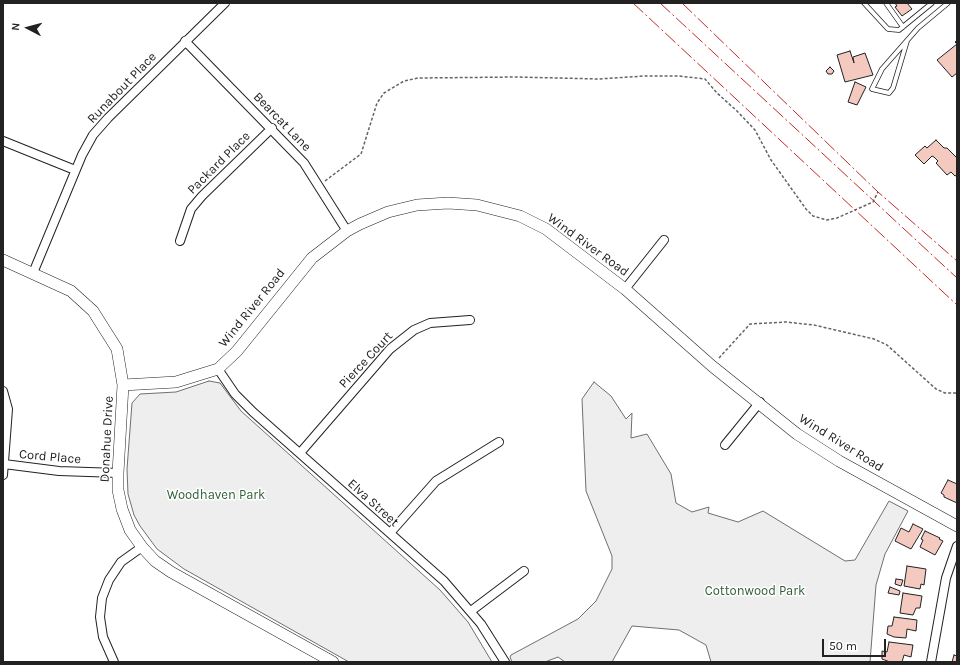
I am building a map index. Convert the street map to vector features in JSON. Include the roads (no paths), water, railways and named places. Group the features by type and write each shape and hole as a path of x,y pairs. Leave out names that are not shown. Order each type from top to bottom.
{"street":[{"name":"Runabout Place","path":"34,273 75,170 93,135 108,118 224,3"},
{"name":"Bearcat Lane","path":"186,41 272,128 304,163 347,231"},
{"name":"Packard Place","path":"180,241 191,209 202,196 272,128"},
{"path":"3,141 75,170"},
{"name":"Wind River Road","path":"123,385 176,382 218,369 237,351 312,258 347,231 388,212 418,205 463,204 492,208 520,216 546,229 625,289 712,366 760,402 797,434 839,461 957,526"},
{"path":"625,289 664,240"},
{"name":"Donahue Drive","path":"3,260 71,291 93,311 117,349 123,385 118,490 122,509 130,530 142,547 156,561 171,572 333,662"},
{"name":"Pierce Court","path":"300,453 390,349 414,330 430,323 470,320"},
{"name":"Elva Street","path":"218,369 235,394 253,412 444,581 471,611 504,662"},
{"path":"3,391 8,409 3,475"},
{"path":"725,445 760,402"},
{"path":"390,534 436,481 499,442"},
{"name":"Cord Place","path":"4,464 59,471 118,473"},
{"path":"931,662 946,578 957,546"},
{"path":"114,662 105,646 102,632 100,617 102,598 109,580 121,562 142,547"},
{"path":"471,611 524,571"}],"lane":[{"path":"864,3 888,29 899,30 932,3"},
{"path":"886,3 903,27"},
{"path":"907,41 893,88 889,93 872,89 882,69 918,28 948,3"}],"park label":[{"name":"Woodhaven Park","path":"216,495"},
{"name":"Cottonwood Park","path":"755,591"}]}
